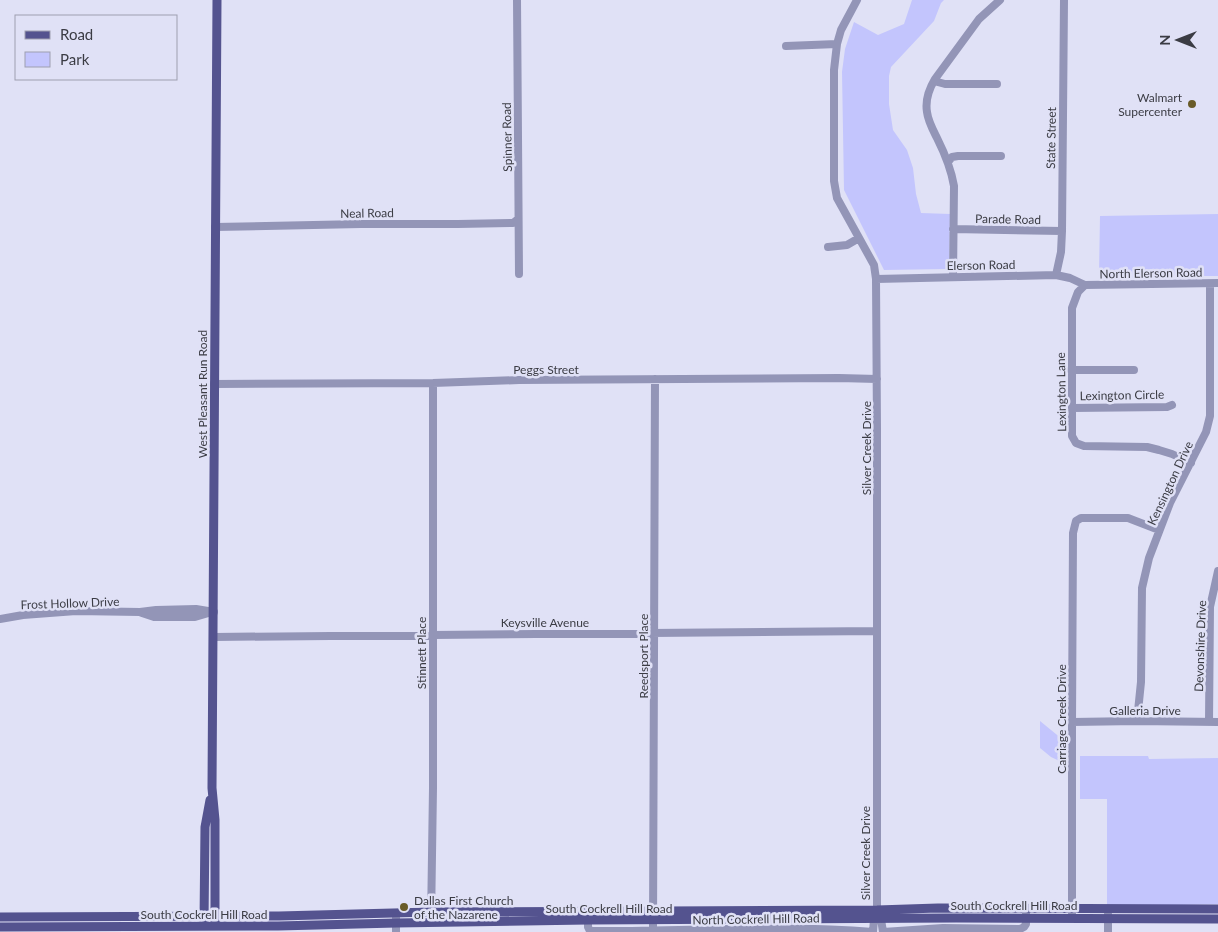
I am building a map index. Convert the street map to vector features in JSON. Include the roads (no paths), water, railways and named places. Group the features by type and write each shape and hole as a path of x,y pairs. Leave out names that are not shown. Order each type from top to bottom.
{"main road":[{"name":"West Pleasant Run Road","path":"215,929 215,820 212,788 217,0"},
{"name":"West Pleasant Run Road","path":"204,930 205,827 212,788"},
{"name":"South Cockrell Hill Road","path":"0,917 215,916 396,923 431,912 877,916 1108,913 1218,909"},
{"name":"South Cockrell Hill Road","path":"1108,913 1218,918"},
{"name":"South Cockrell Hill Road","path":"0,927 204,930 431,922 588,920 653,915 747,925 877,916"}],"street":[{"name":"Spinner Road","path":"518,0 519,274"},
{"name":"Silver Creek Drive","path":"857,0 841,30 837,44 834,70 834,181 837,198 874,265 876,278 877,916 874,932"},
{"path":"953,277 954,186 948,162 927,114 927,100 934,81 979,19 1000,0"},
{"name":"State Street","path":"1056,275 1061,252 1062,231 1064,0"},
{"path":"786,46 837,44"},
{"path":"934,81 945,84 997,84"},
{"path":"948,162 952,157 958,156 1001,156"},
{"name":"Neal Road","path":"215,227 458,224 513,222 518,219"},
{"name":"Parade Road","path":"954,229 1062,231"},
{"path":"828,247 847,245 859,238"},
{"name":"Elerson Road","path":"876,278 1056,275 1070,278 1085,285"},
{"name":"North Elerson Road","path":"1085,285 1214,284"},
{"name":"Kensington Drive","path":"1137,721 1140,682 1142,588 1149,558 1170,503 1206,432 1210,416 1214,284"},
{"name":"Lexington Lane","path":"1085,285 1078,292 1072,308 1072,436 1076,442 1084,446 1148,448 1172,454 1191,464"},
{"name":"Lexington Circle","path":"1072,370 1134,370"},
{"name":"Peggs Street","path":"214,384 655,379 839,378 877,380"},
{"name":"Reedsport Place","path":"653,932 655,379"},
{"name":"Stinnett Place","path":"431,922 433,788 433,383"},
{"name":"Lexington Circle","path":"1072,408 1167,407 1172,405"},
{"name":"Carriage Creek Drive","path":"1072,913 1073,533 1076,521 1081,518 1128,518 1159,530"},
{"name":"Devonshire Drive","path":"1209,722 1210,607 1218,571"},
{"name":"Frost Hollow Drive","path":"0,619 23,615 76,612 140,612 154,617 195,618 214,612"},
{"name":"Keysville Avenue","path":"214,637 877,631"},
{"name":"Galleria Drive","path":"1072,722 1218,722"},
{"path":"1108,913 1108,932"},
{"path":"883,932 943,928 1020,929 1024,927 1026,914"},
{"name":"Silver Creek Drive","path":"877,916 883,932"},
{"name":"North Cockrell Hill Road","path":"588,920 590,931 653,932 747,925 874,932"}],"place":[{"name":"Walmart Supercenter","path":"1192,104"},
{"name":"Dallas First Church of the Nazarene","path":"404,907"}]}
